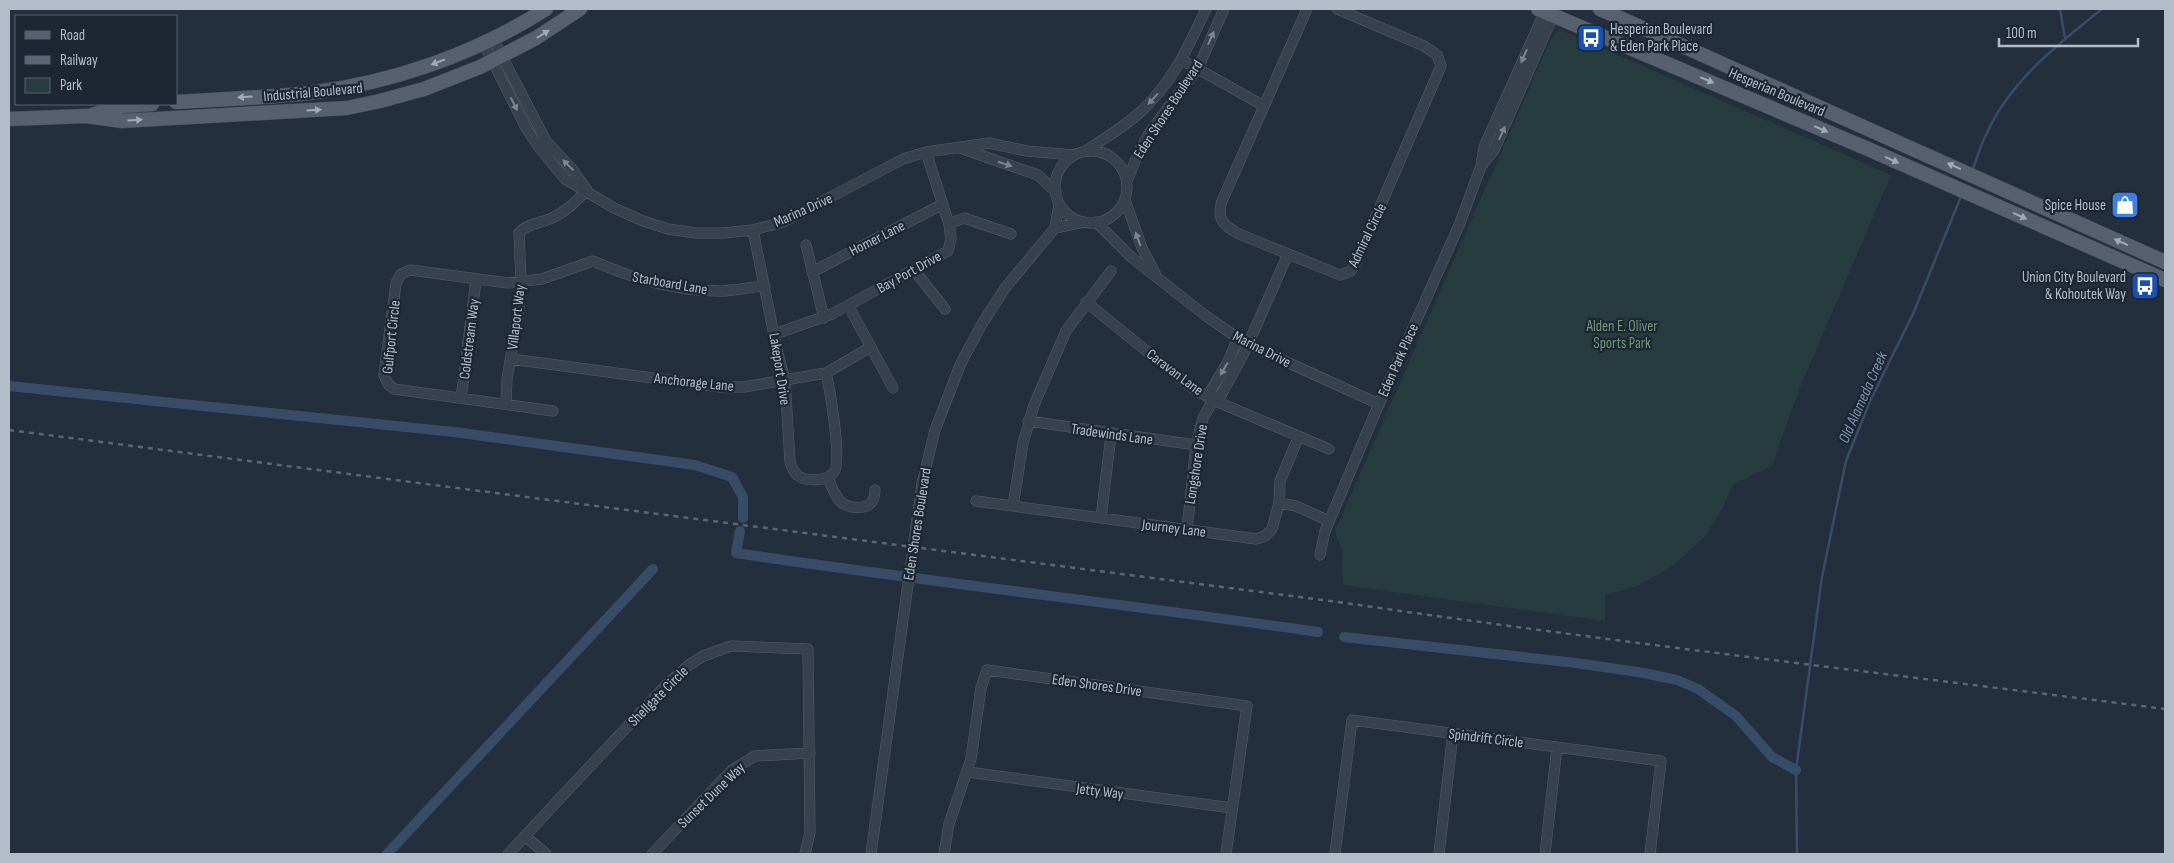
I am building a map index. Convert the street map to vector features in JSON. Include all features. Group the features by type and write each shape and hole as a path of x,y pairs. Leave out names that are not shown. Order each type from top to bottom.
{"main road":[{"name":"Industrial Boulevard","path":"178,102 309,93 374,82 429,65 489,41 546,9"},
{"name":"Industrial Boulevard","path":"9,119 86,116 122,121 347,108 424,89 498,58 536,38 580,9"},
{"name":"Hesperian Boulevard","path":"1600,9 2165,262"},
{"name":"Hesperian Boulevard","path":"1547,11 1917,170 2165,280"},
{"path":"1662,61 1683,64 1690,62 1697,52"},
{"name":"Industrial Boulevard","path":"86,116 124,106 138,105"}],"street":[{"name":"Eden Shores Boulevard","path":"1086,151 1120,129 1152,101 1182,60 1206,9"},
{"name":"Eden Shores Boulevard","path":"1127,182 1140,149 1152,129 1198,68 1224,9"},
{"name":"Admiral Circle","path":"1307,9 1222,201 1219,214 1221,221 1227,227 1337,275 1344,275 1351,271 1371,231 1441,68 1436,55 1424,46 1337,9"},
{"name":"Eden Park Place","path":"1320,555 1329,521 1460,223 1481,166 1484,147 1547,11"},
{"name":"Marina Drive","path":"489,41 546,141 572,168 587,190 614,208 643,221 668,229 696,233 724,233 753,230 783,222 904,159 926,152 989,142 1027,151 1074,155"},
{"path":"1182,60 1264,106"},
{"name":"Marina Drive","path":"959,148 1038,175 1056,192"},
{"path":"1060,204 1056,228 1084,222 1096,222 1114,215 1125,200 1127,182 1123,170 1110,156 1099,152 1086,151 1074,155 1059,171 1056,181 1056,192 1060,204 1067,214 1084,222"},
{"name":"Bay Port Drive","path":"775,334 824,318 948,251 951,239 949,224 926,152"},
{"name":"Villaport Way","path":"506,404 507,379 521,282 518,242 520,231 554,218 569,208 587,190"},
{"name":"Marina Drive","path":"1125,200 1142,248 1156,276"},
{"name":"Homer Lane","path":"812,272 943,204"},
{"path":"949,224 964,218 1011,234"},
{"name":"Marina Drive","path":"1096,222 1132,257 1206,316 1238,338 1379,404"},
{"name":"Eden Shores Boulevard","path":"871,854 922,484 935,430 961,363 982,324 1005,288 1056,228"},
{"name":"Lakeport Drive","path":"753,230 775,334 776,350 785,380 791,467 801,477 820,480 828,478"},
{"path":"806,245 824,318"},
{"name":"Longshore Drive","path":"1187,530 1196,445 1203,418 1213,400 1221,395 1248,344 1288,254"},
{"name":"Starboard Lane","path":"521,282 542,279 593,262 624,275 652,283 688,289 722,291 764,286"},
{"name":"Gulfport Circle","path":"521,282 508,283 476,280 410,270 401,274 396,283 384,375 388,384 394,389 552,411"},
{"path":"914,270 945,308"},
{"path":"1013,506 1028,421 1066,331 1111,271"},
{"name":"Coldstream Way","path":"461,398 476,280"},
{"name":"Caravan Lane","path":"1086,302 1191,387 1213,400 1329,449"},
{"path":"848,305 893,388"},
{"name":"Longshore Drive","path":"1213,400 1211,390 1227,364 1238,338"},
{"name":"Anchorage Lane","path":"511,359 720,387 744,387 826,373 870,347"},
{"path":"826,373 831,396 836,452 835,470 828,478 839,500 846,505 859,508 867,507 873,500 875,490"},
{"name":"Tradewinds Lane","path":"1028,421 1196,445"},
{"path":"1101,518 1111,434"},
{"name":"Journey Lane","path":"976,501 1256,539 1265,536 1272,529 1278,504 1280,481 1299,436"},
{"path":"1278,504 1296,506 1329,521"},
{"name":"Shellgate Circle","path":"525,836 666,684 689,665 731,646 808,649 810,832 805,854"},
{"name":"Eden Shores Drive","path":"944,854 949,824 968,772 981,688 987,670 1247,706 1226,854"},
{"name":"Spindrift Circle","path":"1335,854 1352,720 1661,761 1650,854"},
{"path":"1439,854 1453,733"},
{"path":"1545,854 1557,747"},
{"name":"Sunset Dune Way","path":"652,854 732,770 748,760 766,755 810,753"},
{"name":"Jetty Way","path":"968,772 1232,808"},
{"path":"508,854 525,836 546,854"}],"green space":[{"name":"Alden E. Oliver Sports Park","path":"1561,30 1891,175 1801,385 1773,465 1734,484 1724,506 1706,535 1673,566 1637,586 1605,595 1605,621 1343,585 1342,551 1335,531 1549,43 1555,33"}],"waterway":[{"path":"2060,9 2065,38"},
{"name":"Old Alameda Creek","path":"1972,171 1984,139 1996,116 2021,81 2052,50 2102,9"},
{"name":"Old Alameda Creek","path":"1797,854 1796,770 1822,577 1846,461 1870,401 1913,314 1962,194"},
{"path":"9,386 454,432 695,465 732,477 743,497 743,518"},
{"path":"740,531 736,553 1318,632"},
{"path":"387,854 653,569"},
{"path":"1344,637 1576,663 1677,680 1698,689 1736,716 1772,757 1796,770"}],"railway":[{"path":"9,430 1338,602 1648,644 2165,709"}],"place":[{"name":"Hesperian Boulevard & Eden Park Place","path":"1591,38"},
{"name":"Spice House","path":"2125,205"},
{"name":"Union City Boulevard & Kohoutek Way","path":"2145,286"}]}
